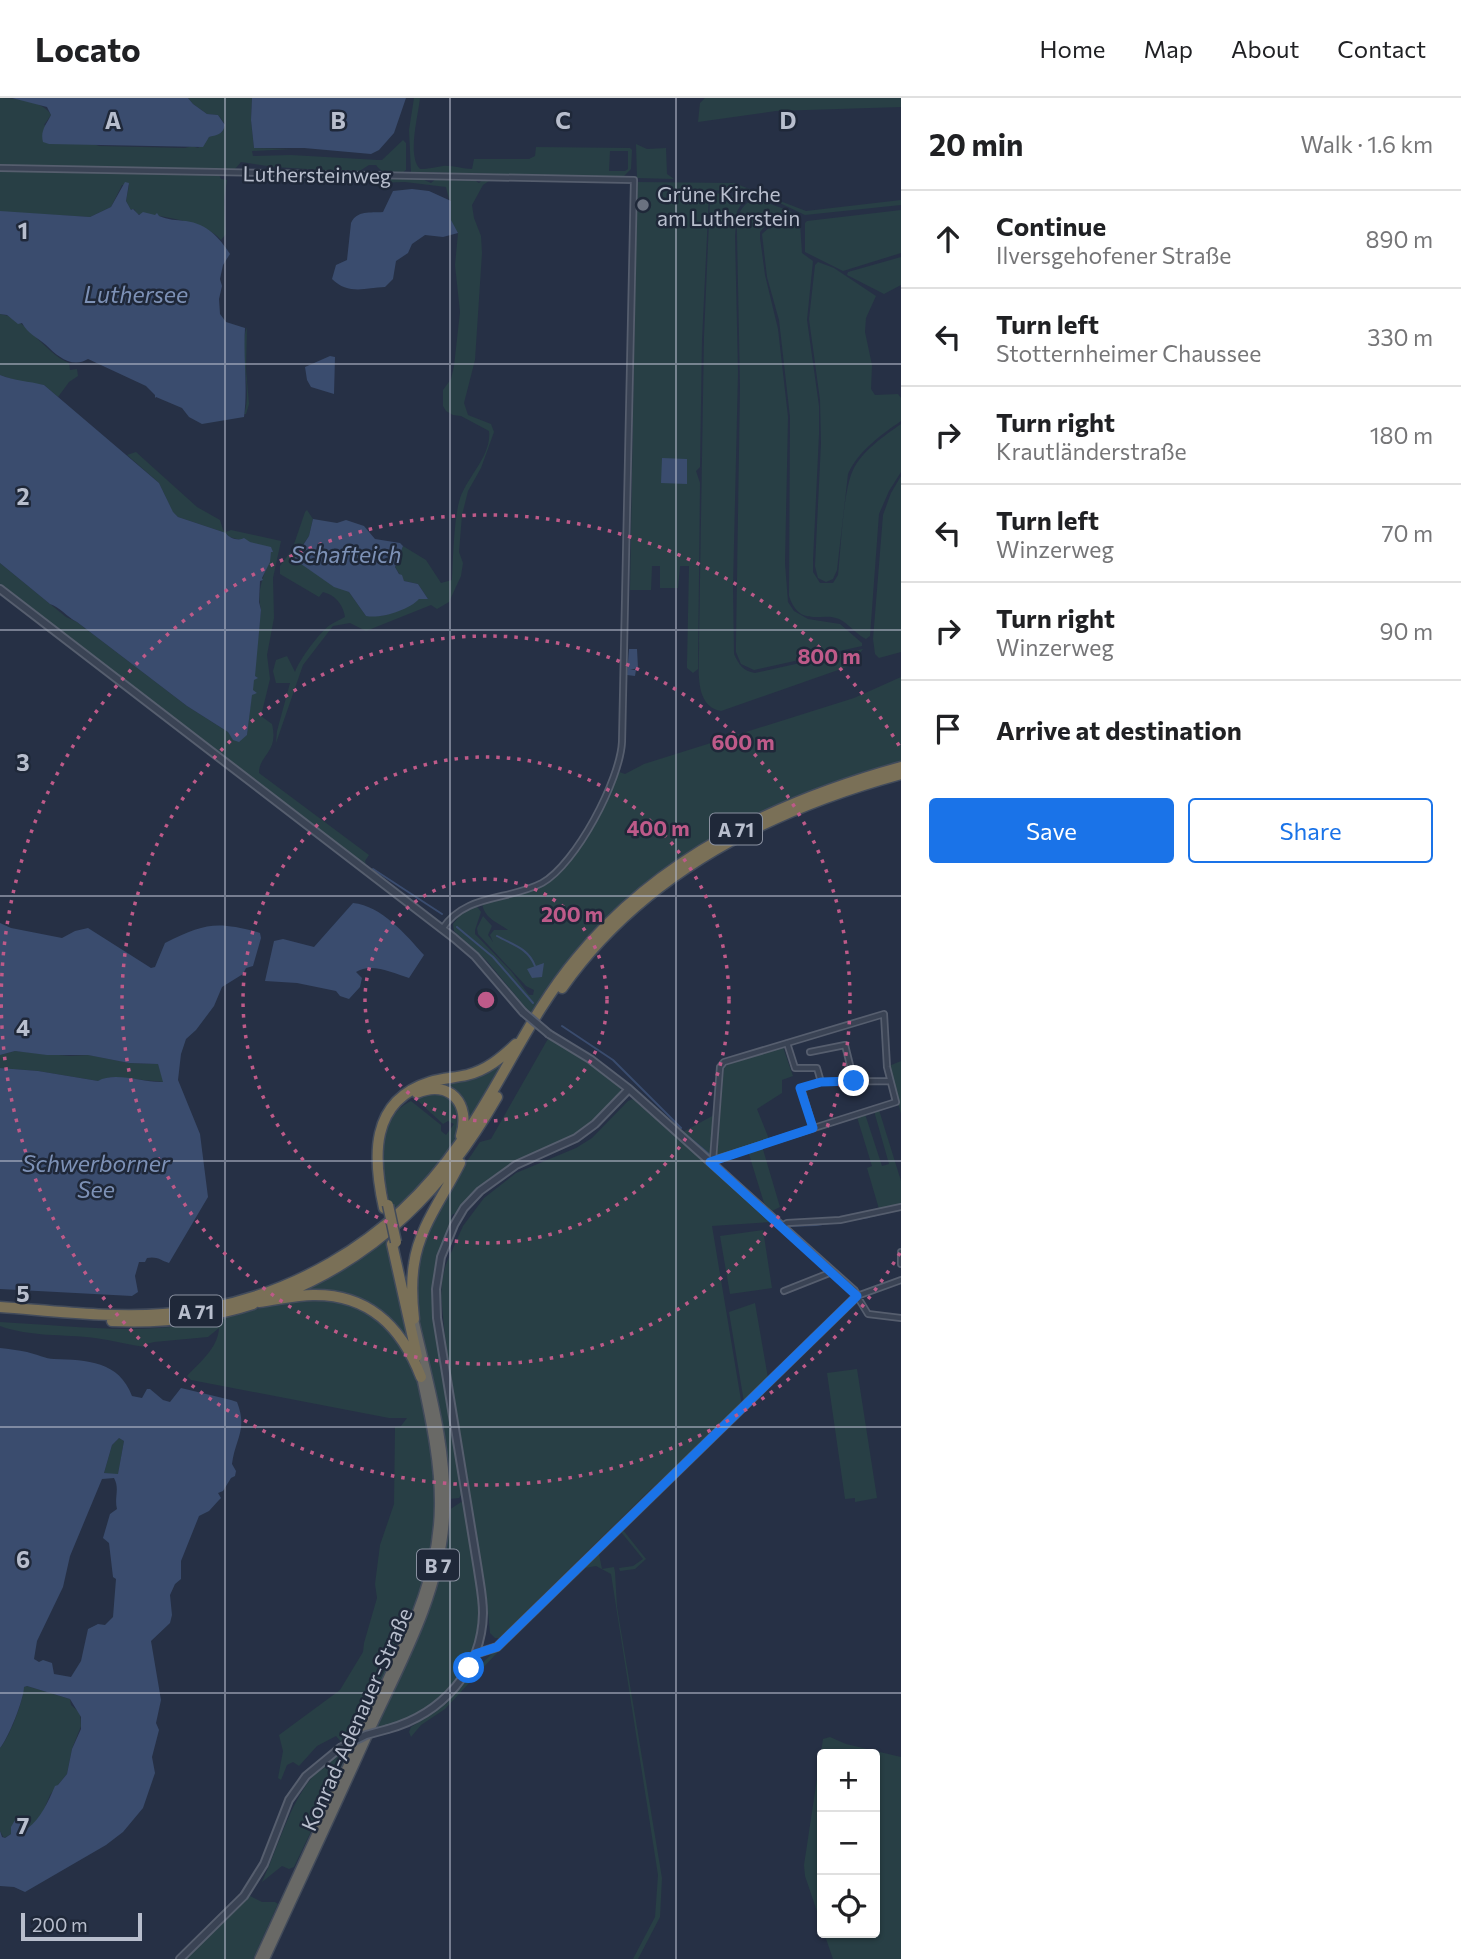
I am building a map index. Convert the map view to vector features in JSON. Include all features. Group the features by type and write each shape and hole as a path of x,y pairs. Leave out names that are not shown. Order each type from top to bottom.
{"highway":[{"name":"A 71","path":"0,1307 152,1315 208,1308 265,1293 306,1277 374,1234 427,1186 465,1143 522,1040 559,981 592,940 639,894 681,862 734,830 852,781 901,767"},
{"name":"A 71","path":"0,1314 152,1322 210,1315 293,1290 327,1273 382,1237 431,1191 465,1143 565,984 601,940 635,907 685,868 737,836 818,801 901,774"},
{"path":"421,1377 376,1166 377,1144 384,1122 396,1104 410,1091 428,1082 485,1068 522,1040"},
{"path":"386,1207 380,1166 381,1145 393,1116 405,1101 427,1089 446,1091 459,1101 464,1114 465,1143 421,1238 412,1280 414,1319"},
{"path":"394,1243 414,1319"},
{"path":"259,1302 321,1295 347,1300 366,1308 383,1318 398,1332 413,1356 421,1377"},
{"name":"Konrad-Adenauer-Straße","path":"265,1959 415,1634 438,1570 445,1519 445,1475 438,1427 414,1319"},
{"name":"Konrad-Adenauer-Straße","path":"259,1959 410,1632 432,1569 439,1520 439,1476 421,1377"}],"street":[{"name":"Luthersteinweg","path":"0,168 634,180 621,756 615,776 567,863 543,882 469,904 442,929"},
{"path":"0,589 475,956 523,1012 549,1034 590,1059 629,1089 712,1161 832,1271 857,1296 868,1314 901,1318"},
{"path":"884,1014 889,1081 896,1102 712,1161 722,1065 884,1014"},
{"path":"787,1043 794,1068 817,1068 821,1082"},
{"path":"810,1052 845,1045 854,1081"},
{"path":"813,1128 800,1088 821,1082 889,1081"},
{"path":"180,1959 244,1896 264,1864 289,1800 306,1776 340,1748 366,1735 405,1724 430,1710 456,1686 475,1654 483,1611 437,1318 436,1289 441,1257 454,1225 480,1191 516,1165 576,1138 595,1124 629,1089"},
{"path":"781,1226 787,1223 840,1220 901,1207"},
{"path":"901,1252 901,1264"},
{"path":"784,1290 832,1271"},
{"path":"475,1654 497,1647 857,1296 901,1280"}],"green space":[{"path":"0,98 36,103 51,115 44,125 99,146 198,148 209,137 222,132 225,124 218,115 207,114 188,98 252,98 254,148 292,149 252,151 253,156 291,155 382,160 403,140 406,143 406,170 402,173 388,173 376,165 369,165 358,172 274,167 241,162 235,169 224,170 0,166"},
{"path":"414,98 420,98 414,155 420,169 446,166 472,169 474,159 529,159 535,156 536,147 630,148 631,169 623,177 411,172 409,130","holes":["610,151 628,151 628,169 609,171"]},
{"path":"705,98 901,98 901,107 776,111 698,122 700,103"},
{"path":"636,144 647,149 666,148 667,174 674,179 637,178"},
{"path":"0,171 219,175 221,179 227,180 224,201 226,234 221,240 214,233 192,223 137,214 126,201 129,185 122,185 111,207 90,217 0,211"},
{"path":"376,178 422,179 431,183 437,178 474,180 479,183 482,180 489,181 483,185 472,205 481,236 482,253 475,360 464,403 468,415 491,424 494,432 481,468 468,491 462,515 459,552 463,563 461,576 449,602 437,609 431,605 366,631 350,623 333,626 303,665 276,743 290,683 276,683 273,671 276,660 287,656 295,672 320,634 345,617 340,604 331,595 323,592 319,597 280,574 280,566 292,550 305,512 307,510 313,519 309,536 295,556 329,583 349,592 366,616 386,615 419,599 428,599 418,584 404,581 395,567 403,546 426,560 441,583 452,580 459,502 489,441 489,431 461,416 453,415 443,406 443,390 451,379 454,366 460,312 455,265 458,233 451,221 451,201 446,187 405,182 376,183"},
{"path":"637,182 734,183 806,211 901,200 901,205 805,215 765,196 712,190 709,194 702,340 700,467 696,471 700,483 698,669 693,673 687,668 689,566 680,566 678,588 660,588 660,566 652,566 651,590 630,590"},
{"path":"720,193 745,199 737,211 735,236 738,372 734,654 742,667 755,673 863,649 851,665 721,711 712,708 705,701 699,672 704,336 710,199"},
{"path":"756,199 790,211 800,220 767,224 760,232 765,275 778,329 788,417 785,563 788,602 794,611 808,619 840,624 862,643 862,646 754,670 741,664 736,652 740,386 737,233 740,212 746,204"},
{"path":"901,210 901,253 843,271 805,252 807,221"},
{"path":"800,223 802,253 813,261 807,320 819,406 813,572 820,583 833,583 838,575 845,506 853,470 868,450 901,424 901,472 879,514 870,636 866,639 839,619 805,616 794,606 789,596 790,417 779,320 767,277 762,234 771,226"},
{"path":"901,257 901,285 884,294 847,275 848,272"},
{"path":"818,262 834,268 876,296 866,318 865,332 872,365 871,389 875,395 898,394 901,398 901,421 864,451 848,474 837,570 833,579 826,582 818,578 815,566 821,443 820,400 809,319 815,265"},
{"path":"0,314 27,328 51,352 69,363 70,370 77,369 78,376 69,382 58,397 44,385 20,382 0,375"},
{"path":"247,327 249,404 244,414 247,393 244,337"},
{"path":"136,452 197,507 220,520 226,532 231,530 281,541 273,578 274,618 267,655 270,679 261,716 272,724 273,741 259,773 369,855 365,861 367,868 0,587 0,563 66,617 77,622 187,706 228,732 233,739 247,735 261,610 260,592 271,548 229,537 226,533 178,517 173,513 159,483 127,455"},
{"path":"901,476 901,652 879,658 875,654 873,639 883,515"},
{"path":"901,677 901,761 790,801 691,852 647,884 605,921 567,964 531,1014 487,961 454,931 453,924 461,915 477,906 481,912 475,934 511,971 529,995 533,995 534,990 526,986 478,934 477,928 483,916 492,926 488,935 493,942 490,935 494,930 508,930 489,917 482,903 535,889 562,870 596,822 619,772 625,774 644,764 854,698"},
{"path":"549,1037 582,1056 621,1085 620,1094 587,1128 573,1138 502,1171 483,1186 458,1214 451,1217 453,1222 440,1253 436,1323 433,1325 436,1326 463,1492 459,1498 449,1499 417,1321 417,1264 431,1219 446,1192 480,1142 491,1139"},
{"path":"783,1047 793,1076 782,1080 782,1093 757,1109 769,1139 717,1155 724,1066"},
{"path":"15,1051 89,1055 129,1063 158,1064 164,1082 112,1077 98,1081 0,1068 0,1055"},
{"path":"901,1061 901,1114 889,1066"},
{"path":"501,1063 470,1120 467,1112 434,1085"},
{"path":"420,1093 447,1094 460,1107 459,1136 423,1183 393,1212 386,1184 383,1151 390,1121 411,1101 441,1125 441,1131 446,1135 454,1124 448,1121 443,1124 418,1101"},
{"path":"633,1099 771,1222 712,1226 742,1406 650,1490 499,1638 495,1638 490,1633 446,1346 441,1297 446,1264 463,1226 484,1198 516,1173 576,1148 592,1138"},
{"path":"879,1110 901,1181 901,1204 879,1209 867,1168 872,1166 857,1117 865,1114 882,1166 889,1164 874,1111"},
{"path":"714,1115 711,1156 707,1156 681,1133"},
{"path":"762,1146 780,1207 772,1211 764,1203 748,1151"},
{"path":"763,1230 772,1288 730,1294 720,1236"},
{"path":"388,1238 413,1353 362,1303 292,1295 336,1273"},
{"path":"298,1299 338,1300 366,1310 397,1336 416,1370 435,1459 437,1516 423,1591 360,1734 342,1743 336,1736 317,1746 299,1766 293,1762 287,1765 281,1780 278,1778 283,1751 279,1735 340,1690 363,1652 377,1598 375,1584 380,1545 394,1504 395,1427 401,1426 407,1418 389,1418 191,1380 187,1376 212,1348 219,1328 208,1337 154,1342 146,1344 145,1347 95,1338 11,1330 0,1326 0,1322 94,1328 165,1328 216,1320"},
{"path":"755,1303 768,1378 744,1402 729,1312"},
{"path":"857,1369 877,1498 855,1502 855,1498 845,1499 827,1373"},
{"path":"119,1438 124,1441 118,1475 104,1473 112,1445"},
{"path":"461,1502 465,1504 479,1588 480,1617 474,1649 459,1677 437,1701 410,1719 374,1730 449,1510"},
{"path":"623,1530 646,1559 635,1569 620,1571 619,1568 633,1566 643,1559 621,1532 614,1537"},
{"path":"605,1544 608,1546 599,1554 602,1569 614,1567 615,1572 617,1607 662,1878 660,1917 638,1959 633,1959 655,1917 658,1875 611,1574 596,1566 585,1568 494,1656 445,1709 421,1725 411,1737 409,1732 411,1727 447,1703 471,1674"},
{"path":"23,1687 70,1699 71,1705 80,1713 81,1726 72,1749 67,1774 50,1795 40,1819 28,1828 14,1822 11,1834 4,1838 0,1831 0,1748 15,1719"},
{"path":"830,1737 867,1749 821,1749 823,1739"},
{"path":"352,1746 294,1867 289,1869 282,1866 262,1882 286,1823 305,1787 317,1771 333,1757"},
{"path":"880,1752 901,1757 901,1959 833,1959 826,1938 880,1938"},
{"path":"817,1779 817,1911 804,1865"},
{"path":"250,1896 262,1902 278,1904 253,1959 185,1959"}],"water":[{"path":"12,98 188,98 207,114 218,115 225,125 221,133 209,137 203,147 49,144 43,142 42,138 51,115 47,107"},
{"path":"252,98 406,98 394,133 379,150 371,154 304,148 254,148"},
{"name":"Luthersee","path":"125,182 129,183 126,201 131,210 139,215 143,212 155,215 157,213 166,218 200,225 217,237 230,254 223,265 220,279 220,314 226,322 245,328 244,417 202,424 189,417 182,408 155,398 146,386 88,359 76,363 65,360 30,333 22,323 18,324 7,315 0,314 0,211 90,217 111,207"},
{"path":"393,191 429,191 451,201 451,220 458,233 443,237 425,235 412,244 408,253 396,261 393,279 385,287 351,289 338,284 332,279 336,265 347,260 351,223 354,219 364,213 383,212"},
{"path":"330,356 335,357 334,394 311,387 305,367"},
{"path":"0,375 44,385 159,483 178,517 226,533 235,539 244,538 271,547 273,552 270,562 263,580 260,581 261,610 255,676 258,678 254,680 253,690 257,693 252,695 247,735 239,742 50,604 0,563"},
{"path":"662,458 687,459 687,484 661,483"},
{"name":"Schafteich","path":"313,519 337,523 346,520 364,526 375,539 400,543 403,546 395,567 404,581 418,584 428,599 419,599 394,613 366,616 349,592 334,587 294,559 309,536"},
{"path":"629,649 637,649 638,668 630,670 636,670 635,676 627,675"},
{"path":"353,903 364,905 383,915 424,955 409,978 382,969 362,969 356,972 362,978 360,987 349,999 340,996 336,991 297,983 265,981 274,941 283,939 314,947"},
{"name":"Schwerborner See","path":"0,923 11,928 62,938 88,928 151,968 155,967 165,943 191,931 222,926 260,933 253,966 246,968 243,974 222,987 214,1006 186,1039 181,1054 178,1080 200,1134 208,1197 169,1263 153,1258 139,1262 135,1276 138,1292 132,1296 0,1289 0,1068 98,1081 121,1077 163,1082 158,1064 129,1063 88,1055 47,1055 15,1051 0,1055"},
{"path":"544,963 542,977 532,978 527,969"},
{"path":"0,1348 51,1359 78,1360 100,1365 119,1376 132,1396 142,1398 147,1389 150,1389 163,1400 170,1402 181,1388 237,1402 241,1427 232,1464 236,1471 235,1476 223,1491 218,1493 221,1498 209,1511 199,1516 181,1561 181,1579 175,1584 170,1595 170,1623 151,1641 161,1700 156,1723 159,1730 152,1757 155,1773 143,1808 123,1832 106,1845 25,1892 14,1887 0,1886 0,1831 5,1838 11,1834 15,1820 18,1820 22,1827 28,1828 40,1815 55,1786 67,1774 72,1749 81,1729 81,1717 70,1699 24,1687 15,1719 0,1748","holes":["119,1438 124,1441 118,1474 104,1473 112,1445","114,1478 117,1486 117,1509 110,1514 103,1538 109,1543 113,1577 116,1579 113,1617 105,1625 98,1624 88,1629 81,1661 71,1677 54,1674 52,1663 34,1659 37,1641 63,1587 70,1556 102,1479"]}],"waterway":[{"path":"0,585 367,867"},
{"path":"373,869 442,914"},
{"path":"457,927 493,957 533,1003"},
{"path":"497,936 524,951 535,966"},
{"path":"562,1026 613,1060 681,1128"},
{"path":"685,1134 710,1155"},
{"path":"717,1162 781,1221"},
{"path":"872,1216 883,1213"},
{"path":"787,1226 816,1225 869,1217"}],"place":[{"name":"Grüne Kirche am Lutherstein","path":"643,205"}],"route":[{"path":"469,1668 475,1654 497,1647 857,1296 710,1162 813,1128 800,1088 821,1082 854,1081"}]}
